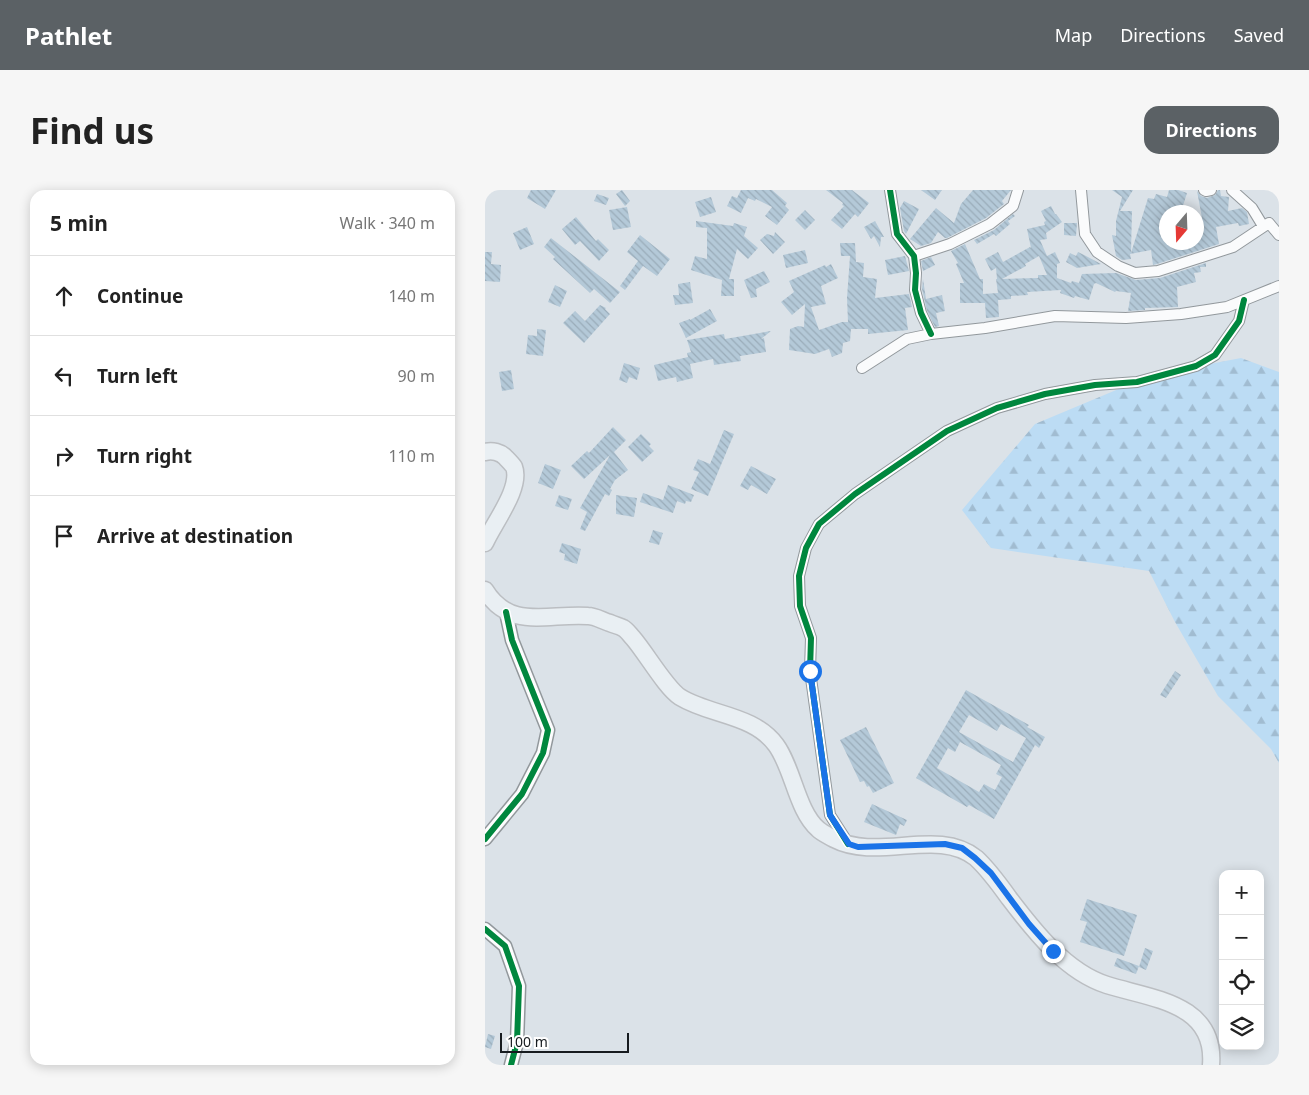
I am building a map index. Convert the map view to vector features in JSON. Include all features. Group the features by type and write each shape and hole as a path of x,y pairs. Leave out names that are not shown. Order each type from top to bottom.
{"main road":[{"path":"485,452 491,451 504,455 514,467 515,478 511,492 485,543"},
{"path":"485,590 492,601 506,612 523,618 590,616 623,628 640,646 677,696 699,707 745,721 762,730 777,746 803,808 817,829 837,841 858,847 945,844 962,848 991,873 1029,924 1053,951 1098,982 1177,1006 1192,1015 1205,1029 1212,1050 1211,1065"}],"street":[{"path":"890,190 897,234 914,256 915,290 921,313 931,334"},
{"path":"914,256 950,244 990,224 1013,206 1017,190"},
{"path":"1081,190 1085,234 1097,252 1118,266 1135,273 1158,271 1233,247 1266,224"},
{"path":"1204,190 1211,190"},
{"path":"1232,190 1279,235"},
{"path":"1266,224 1279,228"},
{"path":"862,368 907,339 931,334 985,328 1055,316 1126,318 1181,314 1227,307 1279,286"},
{"path":"849,844 830,815 810,671 811,638 800,606 799,576 806,548 819,524 855,494 947,431 997,408 1045,394 1095,384 1137,382 1196,366 1215,355 1239,321 1244,300"},
{"path":"485,839 522,794 543,753 548,730 513,640 506,612"},
{"path":"485,929 505,946 519,986 517,1042 511,1065"}],"green space":[{"path":"1241,358 1279,372 1279,763 1271,749 1218,696 1175,622 1149,571 991,548 962,510 1035,424 1152,375"}],"building":[{"path":"531,190 556,190 545,209 527,198"},
{"path":"622,190 630,201 625,206 616,194"},
{"path":"741,190 772,190 787,203 785,206 789,210 777,225 765,216 772,207 756,199 755,201 748,198 741,213 727,206 732,196 737,198"},
{"path":"826,190 852,190 869,203 858,217 855,214 842,229 831,220 844,206 842,205 843,203"},
{"path":"921,190 942,190 935,200"},
{"path":"973,190 1011,190 1002,201 1004,204 986,218 947,238 938,232 931,243 921,246 910,239 936,208 954,223 961,204"},
{"path":"1112,190 1133,190 1120,211 1132,211 1131,253 1148,198 1154,199 1156,194 1167,197 1169,190 1187,193 1183,205 1159,205 1159,250 1200,250 1153,265 1151,250 1130,254 1131,259 1122,260 1116,256 1112,235 1116,236 1116,221 1122,197"},
{"path":"1220,190 1221,196 1229,197 1228,211 1242,208 1247,212 1249,224 1239,226 1238,223 1216,227 1219,244 1204,249 1204,205 1200,205 1197,191 1201,196 1207,198 1215,195"},
{"path":"597,194 609,198 606,205 594,201"},
{"path":"711,197 716,212 700,217 695,202"},
{"path":"904,201 919,209 906,234 900,208"},
{"path":"1051,206 1062,222 1046,233 1047,239 1040,240 1047,256 1055,252 1060,263 1057,264 1057,278 1071,283 1072,281 1079,283 1082,274 1116,273 1136,280 1160,278 1206,263 1206,267 1200,267 1201,272 1194,273 1196,282 1177,287 1178,307 1145,308 1145,310 1128,311 1131,293 1115,292 1096,283 1089,300 1075,296 1074,298 1060,293 1061,290 1027,292 1028,295 1011,296 1011,299 998,300 999,317 986,318 985,303 960,303 960,283 964,283 956,264 958,263 951,251 965,244 980,279 983,279 983,294 998,293 996,268 991,271 985,259 998,252 1003,262 1031,248 1027,229 1045,225 1044,222 1046,221 1041,211","holes":["1039,256 1047,275 1038,275 1038,278 1002,279 1026,266 1025,264"]},
{"path":"627,207 631,227 613,230 609,210"},
{"path":"805,210 815,220 805,230 795,220"},
{"path":"1013,214 1015,216 1008,221 1010,224 996,236 994,234 977,244 974,240 994,230"},
{"path":"576,217 596,241 598,239 609,250 599,261 580,241 575,245 562,229"},
{"path":"696,221 733,226 734,223 747,227 744,236 758,248 748,259 737,249 729,279 734,279 734,296 721,296 722,280 691,270 695,256 707,259 707,228 696,227"},
{"path":"875,221 884,237 881,237 880,247 874,236 871,239 864,227"},
{"path":"1064,223 1077,223 1076,236 1064,235"},
{"path":"527,227 534,244 520,250 513,233"},
{"path":"775,232 785,242 773,254 760,240 767,234 774,236"},
{"path":"640,235 670,259 657,276 643,266 625,290 620,286 638,261 627,252"},
{"path":"551,238 620,292 610,303 594,289 590,293 553,259 555,257 544,247"},
{"path":"840,243 855,243 856,262 864,263 863,277 877,279 875,298 909,294 912,307 905,308 908,330 868,334 868,329 851,329 850,341 843,343 842,353 832,357 829,349 815,354 789,350 790,329 798,326 804,327 805,304 792,315 781,302 794,292 789,281 831,264 838,278 821,286 826,304 811,307 819,330 842,322 848,322 847,298 850,256 841,256"},
{"path":"805,250 808,263 786,268 783,255"},
{"path":"485,252 492,252 491,264 501,265 500,282 485,281"},
{"path":"1078,252 1101,264 1077,268 1066,262 1070,253 1076,256"},
{"path":"905,256 909,271 888,275 885,260"},
{"path":"931,257 935,265 923,271 921,261"},
{"path":"764,271 770,282 756,289 757,297 751,298 744,280"},
{"path":"923,279 926,299 942,295 945,311 936,313 939,326 935,327 927,311 922,289"},
{"path":"690,282 693,303 675,305 673,295 679,295 678,284"},
{"path":"555,285 567,291 560,307 548,302"},
{"path":"600,305 606,308 610,314 584,343 563,323 575,311 585,321"},
{"path":"710,309 717,321 686,338 679,323 690,320"},
{"path":"537,329 546,330 543,356 526,354 528,335 537,336"},
{"path":"771,331 761,339 764,338 766,352 740,356 741,361 714,365 713,359 690,364 693,378 677,382 676,377 658,381 654,365 688,357 687,353 691,352 687,340 724,334 725,339"},
{"path":"624,363 640,368 637,380 629,377 627,383 619,380"},
{"path":"511,370 514,389 502,391 499,372"},
{"path":"613,427 626,440 614,452 628,470 615,480 610,489 612,490 609,496 605,494 585,531 580,529 587,512 580,508 610,455 584,479 571,466 587,451 589,453"},
{"path":"724,430 734,434 708,496 691,489 699,472 693,470 698,459 710,464"},
{"path":"641,434 651,444 649,446 654,451 642,462 628,447"},
{"path":"545,464 561,470 553,489 538,483"},
{"path":"751,466 776,479 767,494 751,485 748,490 740,486"},
{"path":"668,485 694,495 691,502 686,501 685,504 677,501 673,513 640,502 643,493 663,500"},
{"path":"559,495 572,499 568,510 555,506"},
{"path":"616,495 637,498 634,517 616,514"},
{"path":"653,530 663,533 659,545 649,542"},
{"path":"562,543 581,549 577,564 564,560 565,554 559,552"},
{"path":"1175,671 1181,675 1166,698 1160,695"},
{"path":"966,690 1029,725 1027,727 1045,737 1039,748 1035,745 994,819 969,805 967,807 916,778","holes":["969,715 997,731 1001,724 1026,738 1013,762 959,732","960,742 1001,765 996,774 1002,777 995,790 984,784 979,792 937,768 948,748 955,752"]},
{"path":"866,727 894,783 873,793 864,781 860,782 840,740"},
{"path":"872,804 907,820 904,826 900,824 896,835 864,822"},
{"path":"1087,899 1137,915 1124,956 1080,942 1087,922 1080,920"},
{"path":"1145,948 1153,951 1146,970 1139,967"},
{"path":"1117,958 1139,966 1136,974 1114,966"},
{"path":"488,1034 495,1036 491,1049 485,1047"}],"cycle path":[{"path":"890,190 897,234 914,256 915,290 921,313 931,334"},
{"path":"848,844 830,815 810,671 811,638 800,606 799,576 806,548 819,524 855,494 947,431 997,408 1045,394 1095,385 1137,382 1196,366 1215,355 1239,321 1244,300"},
{"path":"485,839 522,794 543,753 548,730 512,640 506,612"},
{"path":"485,929 505,946 519,986 517,1042 511,1065"}],"route":[{"path":"810,671 830,815 849,844 858,847 903,847 945,844 962,848 991,873 1029,924 1053,951"}]}
